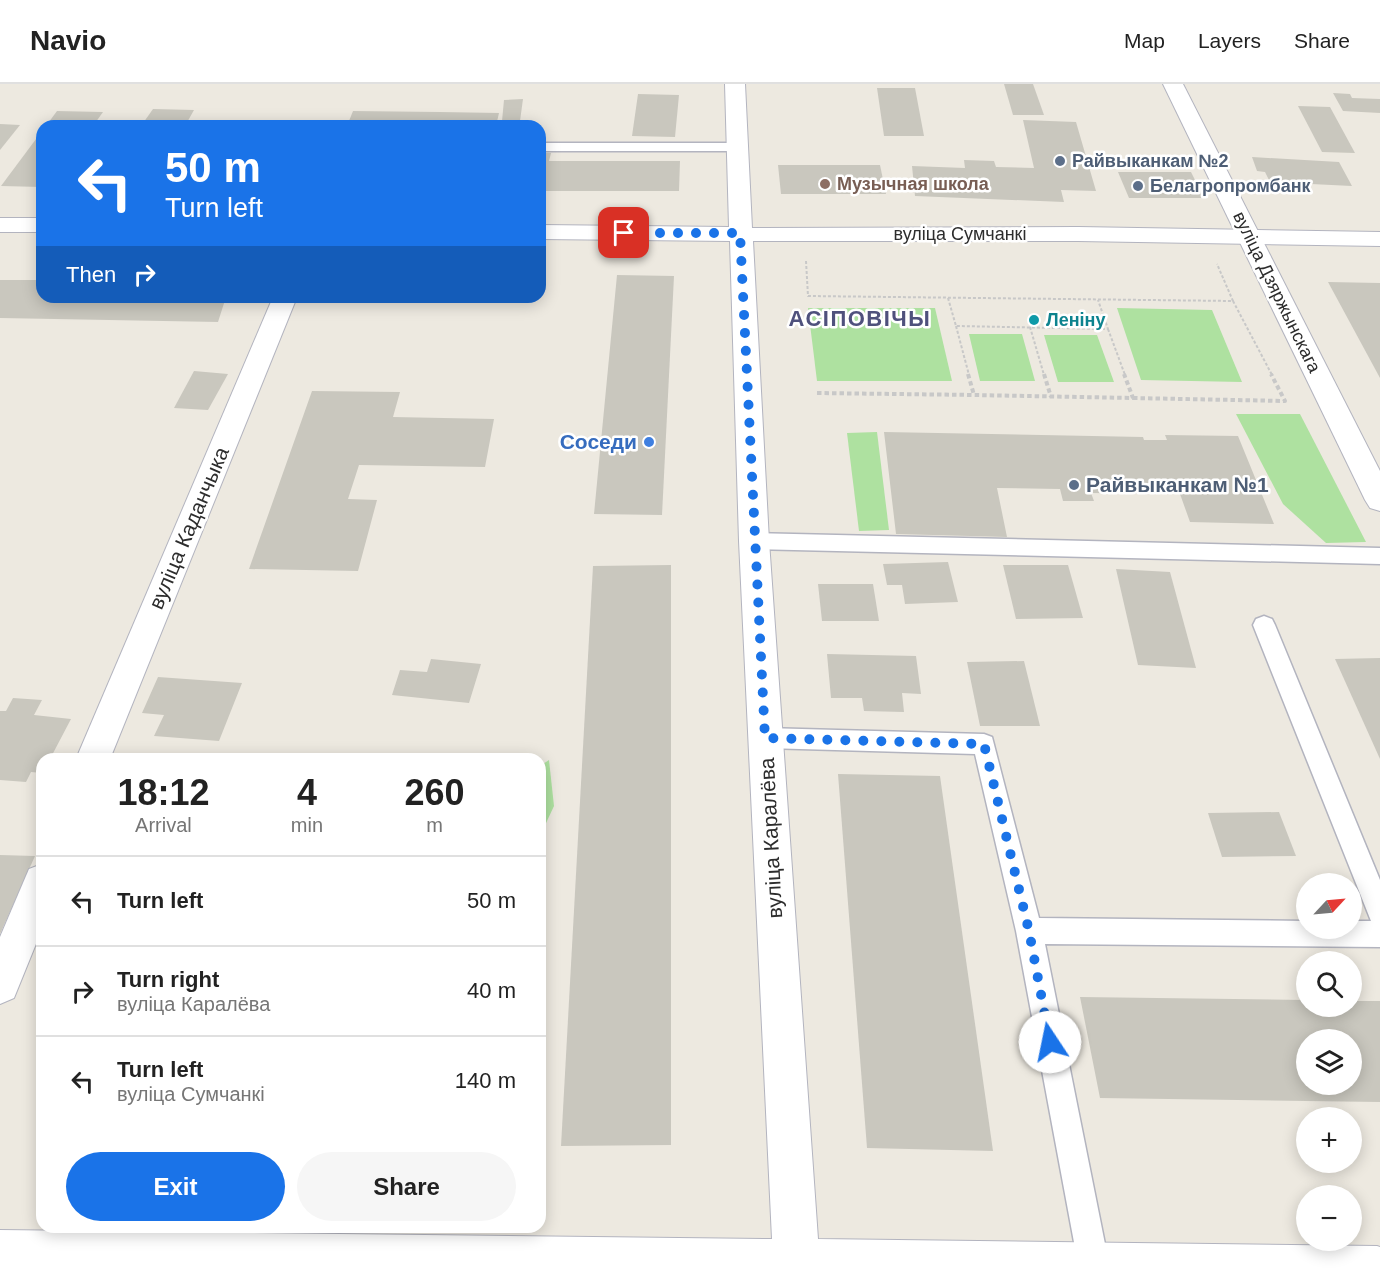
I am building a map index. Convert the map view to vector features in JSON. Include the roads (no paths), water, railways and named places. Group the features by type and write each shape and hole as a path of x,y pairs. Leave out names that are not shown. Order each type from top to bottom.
{"street":[{"name":"вуліца Каралёва","path":"735,84 754,541 797,1265"},
{"name":"вуліца Дзяржынскага","path":"1173,84 1380,500"},
{"path":"0,225 36,225"},
{"name":"вуліца Сумчанкі","path":"546,232 1078,234 1380,239"},
{"name":"вуліца Каданчыка","path":"95,753 283,303"},
{"path":"0,984 36,897"},
{"path":"0,1254 797,1265 1093,1264 1377,1269"}],"lane":[{"path":"546,147 737,147"},
{"path":"754,541 1380,556"},
{"path":"1264,625 1380,912"},
{"path":"765,738 984,744 1029,931 1093,1264"},
{"path":"1029,931 1380,934"}],"place":[{"name":"Райвыканкам №2","path":"1060,161"},
{"name":"Музычная школа","path":"825,184"},
{"name":"Белагропромбанк","path":"1138,186"},
{"name":"Леніну","path":"1034,320"},
{"name":"Соседи","path":"649,442"},
{"name":"Райвыканкам №1","path":"1074,485"}],"district":[{"name":"АСІПОВІЧЫ","path":"860,318"}]}
